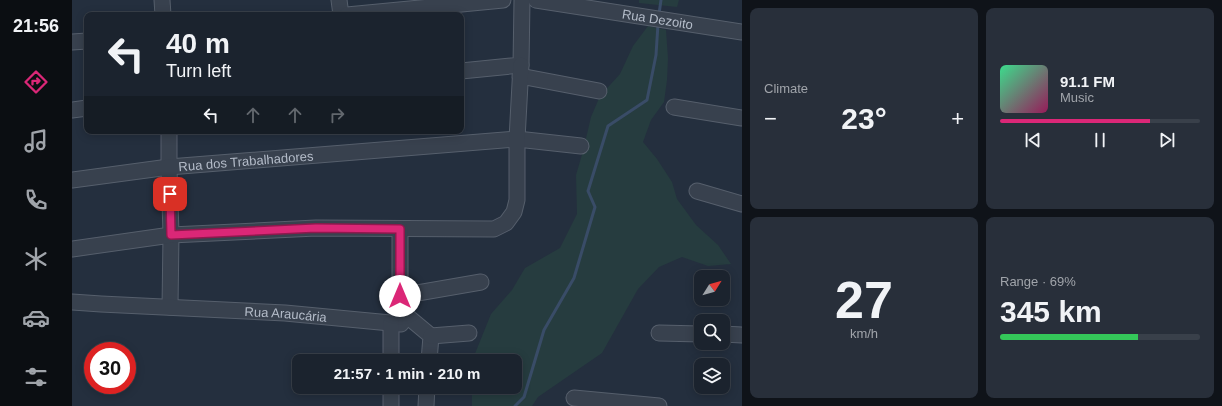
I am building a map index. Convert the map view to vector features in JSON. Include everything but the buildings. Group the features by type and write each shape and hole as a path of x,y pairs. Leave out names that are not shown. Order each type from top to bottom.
{"street":[{"path":"162,0 163,12"},
{"path":"339,0 341,12"},
{"path":"378,12 503,0"},
{"path":"72,249 171,235 316,228 494,229 506,223 514,212 517,200 517,139 522,0"},
{"name":"Rua Dezoito","path":"536,0 737,31"},
{"path":"72,42 84,41"},
{"path":"464,71 520,71 598,91"},
{"path":"674,107 742,118"},
{"path":"72,110 84,108"},
{"path":"169,134 171,235 170,308"},
{"name":"Rua dos Trabalhadores","path":"72,180 169,167 517,139 581,146"},
{"path":"697,191 742,204"},
{"path":"400,229 400,296 407,316 431,336 469,333"},
{"path":"400,296 480,282"},
{"name":"Rua Araucária","path":"72,302 286,313 401,324 407,316"},
{"path":"391,323 391,354"},
{"path":"659,333 694,334"},
{"path":"730,334 742,335"},
{"path":"430,354 431,336"},
{"path":"391,394 391,406"},
{"path":"426,406 427,394"},
{"path":"574,398 659,406"}],"green space":[{"path":"639,0 679,0 677,7 639,3"},
{"path":"648,26 666,30 668,58 664,102 651,120 643,142 657,159 672,182 677,199 696,225 718,245 731,264 708,266 682,257 659,267 638,289 602,353 538,397 532,406 472,406 472,394 522,394 522,354 475,354 491,314 512,290 525,268 560,248 577,214 576,175 591,117 600,96 620,74 633,46"}],"waterway":[{"path":"659,14 661,0"},
{"path":"515,406 524,397 544,330 574,278 595,207 588,191 608,126 647,100 656,55 658,24"}],"route":[{"path":"170,194 171,235 316,228 400,229 400,296"}]}
